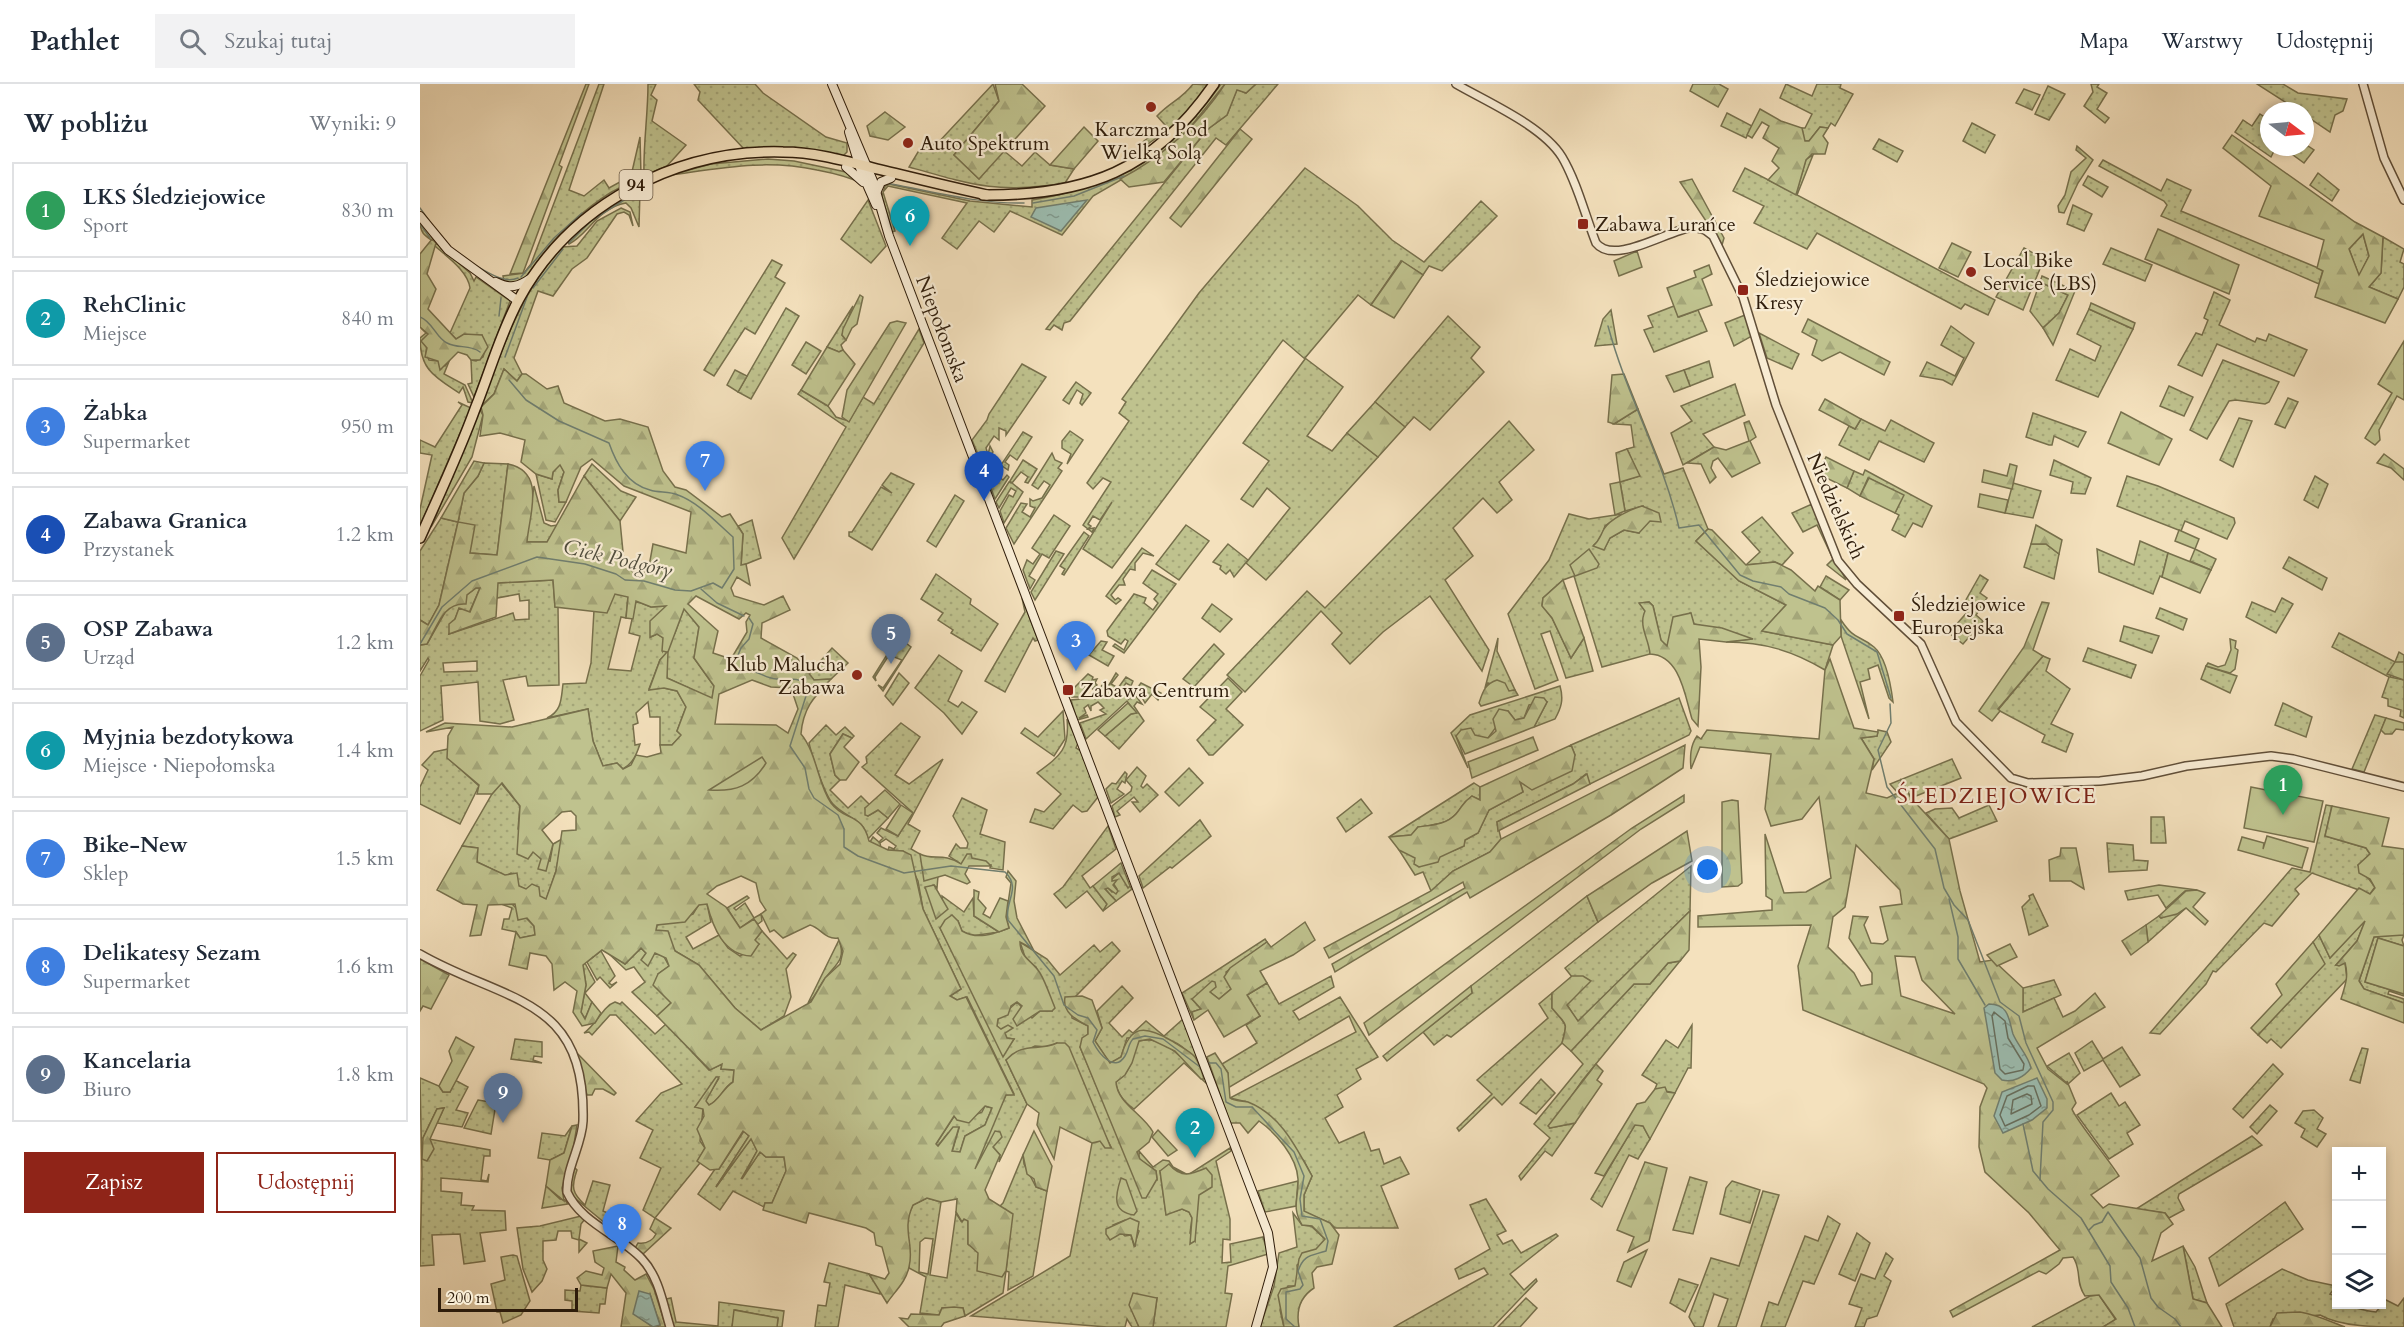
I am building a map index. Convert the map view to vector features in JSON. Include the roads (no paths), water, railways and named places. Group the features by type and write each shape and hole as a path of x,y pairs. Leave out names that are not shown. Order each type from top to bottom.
{"main road":[{"name":"Niepołomska","path":"832,84 864,169 866,184 883,220 1268,1233 1274,1266 1256,1327"},
{"name":"94","path":"864,169 891,178 957,193 1017,196 1056,192 1091,182 1131,165 1180,128 1214,84"},
{"name":"Niepołomska","path":"848,125 851,143 877,196 883,220"},
{"path":"851,143 849,156 844,164 866,184"},
{"name":"94","path":"420,538 454,463 518,301 533,276 574,228 614,198 645,181 684,166 724,157 787,156 844,164 987,195"},
{"path":"877,196 881,182 891,178"},
{"path":"420,216 448,250 518,301"},
{"path":"483,276 508,287 517,287 533,276"}],"street":[{"name":"Niedzielskich","path":"1456,84 1549,141 1563,158 1596,243 1609,252 1688,228 1700,228 1713,236 1743,297 1776,405 1838,561 1857,584 1922,644 1956,722 2011,778 2028,783 2109,780 2186,766 2271,756 2293,759 2404,787"},
{"path":"2363,84 2384,158 2404,200"},
{"path":"420,954 444,968 524,1001 557,1024 578,1071 583,1103 580,1142 567,1192 583,1212 642,1259 658,1287 670,1327"}],"water":[{"path":"1087,200 1061,231 1031,217 1036,208"},
{"path":"1989,1004 2005,1010 2013,1034 2030,1063 2031,1068 2022,1077 2006,1081 1995,1073 1984,1008"},
{"path":"2037,1078 2047,1099 2047,1108 2032,1120 2003,1133 1994,1116 2002,1092"},
{"path":"639,1291 650,1294 660,1325 653,1327 633,1314"}],"waterway":[{"path":"1033,203 1074,196 1124,176"},
{"path":"882,188 886,183 974,200 1024,203"},
{"path":"569,243 591,221 632,195"},
{"path":"420,208 430,222"},
{"path":"521,277 554,238 582,213"},
{"path":"420,224 430,238"},
{"path":"533,288 563,249"},
{"path":"476,266 502,279 518,278"},
{"path":"505,357 527,297"},
{"path":"499,316 501,298"},
{"path":"420,317 428,322 443,341 480,352"},
{"path":"1608,326 1625,378 1664,477 1679,528 1699,525 1740,575 1753,581 1781,587 1789,594 1825,608 1838,620 1847,634 1877,652 1891,698"},
{"name":"Ciek Podgóry","path":"420,644 442,607 472,581 537,557 585,564 616,574 625,580 644,581 675,590 691,591 713,583 722,588 734,569 733,537 707,513 678,495 650,490 635,483 619,465 609,443 559,421 526,400 509,380"},
{"path":"701,589 717,603 744,616"},
{"path":"749,618 753,624 749,639 741,648 733,667 739,672 752,671 772,678 796,679 806,683 806,696 790,746 805,768 809,789 814,798 838,815 844,829 844,847 858,856 904,873 951,866 1005,872 1012,884 1008,920 1054,976 1064,1005 1078,1015 1088,1018 1097,1030 1093,1042 1102,1056 1111,1062 1121,1061 1133,1039 1145,1036 1163,1039 1200,1067"},
{"path":"1890,704 1891,723 1878,750 1887,787 1935,849 1944,888 1954,905 1968,920 2000,1002 2019,1016 2026,1043 2053,1102 2053,1110 2043,1122 2040,1180"},
{"path":"1949,899 1958,937 1958,959 1985,1005"},
{"path":"1208,1063 1216,1063 1221,1069 1226,1102 1236,1107 1252,1107 1294,1152 1304,1176 1300,1199 1302,1216 1320,1219 1328,1241 1326,1251 1309,1256 1300,1265 1298,1271 1303,1285 1300,1289 1286,1292 1286,1319 1295,1327"},
{"path":"2023,1124 2033,1171 2048,1189 2081,1218 2110,1266 2111,1282 2128,1308 2135,1327"},
{"path":"2089,1230 2102,1222 2108,1212 2140,1258 2151,1298 2181,1327"}],"place":[{"name":"Karczma Pod Wielką Solą","path":"1151,107"},
{"name":"Auto Spektrum","path":"908,143"},
{"name":"Zabawa Lurańce","path":"1583,224"},
{"name":"Myjnia bezdotykowa","path":"910,246"},
{"name":"Local Bike Service (LBS)","path":"1971,272"},
{"name":"Śledziejowice Kresy","path":"1743,290"},
{"name":"Bike-New","path":"705,491"},
{"name":"Zabawa Granica","path":"984,501"},
{"name":"Śledziejowice Europejska","path":"1899,616"},
{"name":"OSP Zabawa","path":"891,664"},
{"name":"Żabka","path":"1076,671"},
{"name":"Klub Malucha Zabawa","path":"857,675"},
{"name":"Zabawa Centrum","path":"1068,690"},
{"name":"LKS Śledziejowice","path":"2283,815"},
{"name":"Kancelaria","path":"503,1123"},
{"name":"RehClinic","path":"1195,1158"},
{"name":"Delikatesy Sezam","path":"622,1254"}],"district":[{"name":"ŚLEDZIEJOWICE","path":"1997,796"}]}
